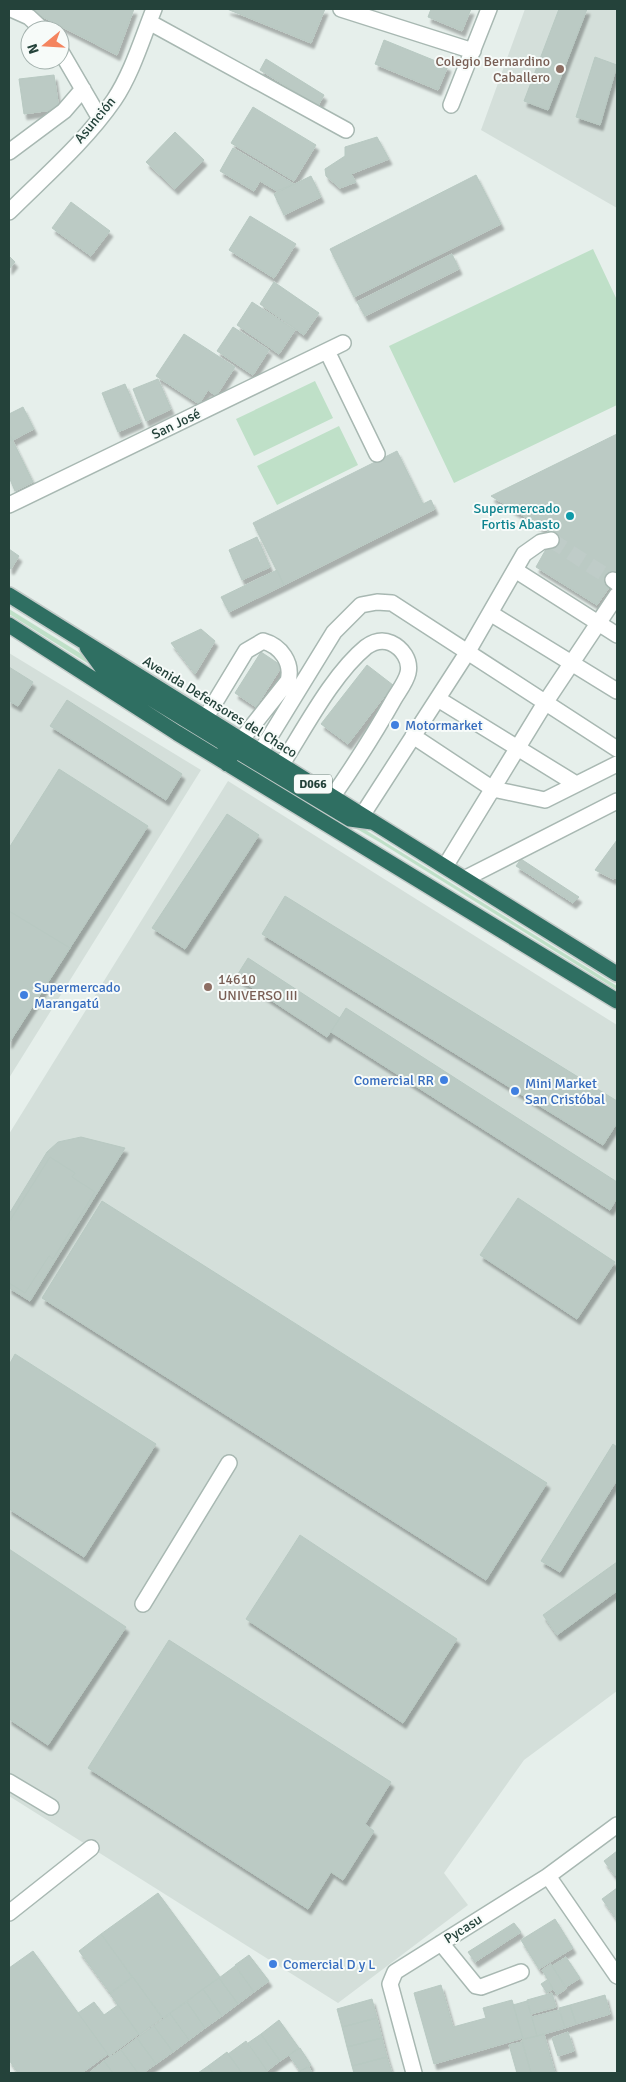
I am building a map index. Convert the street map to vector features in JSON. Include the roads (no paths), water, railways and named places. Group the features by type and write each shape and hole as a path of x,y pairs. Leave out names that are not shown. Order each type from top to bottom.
{"highway":[{"name":"Avenida Defensores del Chaco","path":"9,595 206,717 235,743 261,751 615,969"},
{"name":"D066","path":"9,625 227,764 617,1000"},
{"path":"83,641 103,669 214,736 235,743 350,819 369,818"},
{"path":"214,755 218,750 235,743"},
{"path":"227,764 232,756 235,743"}],"street":[{"path":"9,13 11,9 32,20"},
{"path":"341,9 472,51"},
{"path":"451,105 489,9"},
{"path":"151,16 346,130"},
{"name":"Asunción","path":"9,212 114,100 137,55 151,16"},
{"path":"70,67 100,117"},
{"path":"9,152 64,111 83,89"},
{"name":"San José","path":"9,505 344,343"},
{"path":"327,351 378,454"},
{"path":"369,818 413,736 467,653 524,554 541,542 551,540"},
{"path":"515,570 617,635"},
{"path":"446,865 545,703 599,622 616,586"},
{"path":"261,751 334,632 361,604 376,602 392,602 467,653 617,749"},
{"path":"490,613 617,690"},
{"path":"206,717 246,651 263,641 271,643 282,652 288,662 290,673 288,681 235,743"},
{"path":"282,764 312,717 352,661 367,646 379,641 390,642 406,656 409,672 366,748 333,796"},
{"path":"438,699 576,784"},
{"path":"291,702 312,717"},
{"path":"413,736 493,789 545,800 617,764"},
{"path":"466,878 617,801"},
{"path":"143,1604 229,1463"},
{"path":"9,1782 51,1807"},
{"name":"Pycasu","path":"414,2073 390,1984 391,1977 395,1972 548,1876 617,1825"},
{"path":"9,1914 91,1848"},
{"path":"548,1876 617,1976"},
{"path":"441,1943 476,1986 481,1987 521,1972"}],"tunnel":[{"path":"551,540 613,580"}],"place":[{"name":"Colegio Bernardino Caballero","path":"560,69"},
{"name":"Supermercado Fortis Abasto","path":"570,516"},
{"name":"Motormarket","path":"395,725"},
{"name":"14610 UNIVERSO III","path":"208,987"},
{"name":"Supermercado Marangatú","path":"24,995"},
{"name":"Comercial RR","path":"444,1080"},
{"name":"Mini Market San Cristóbal","path":"515,1091"},
{"name":"Comercial D y L","path":"273,1964"}]}
